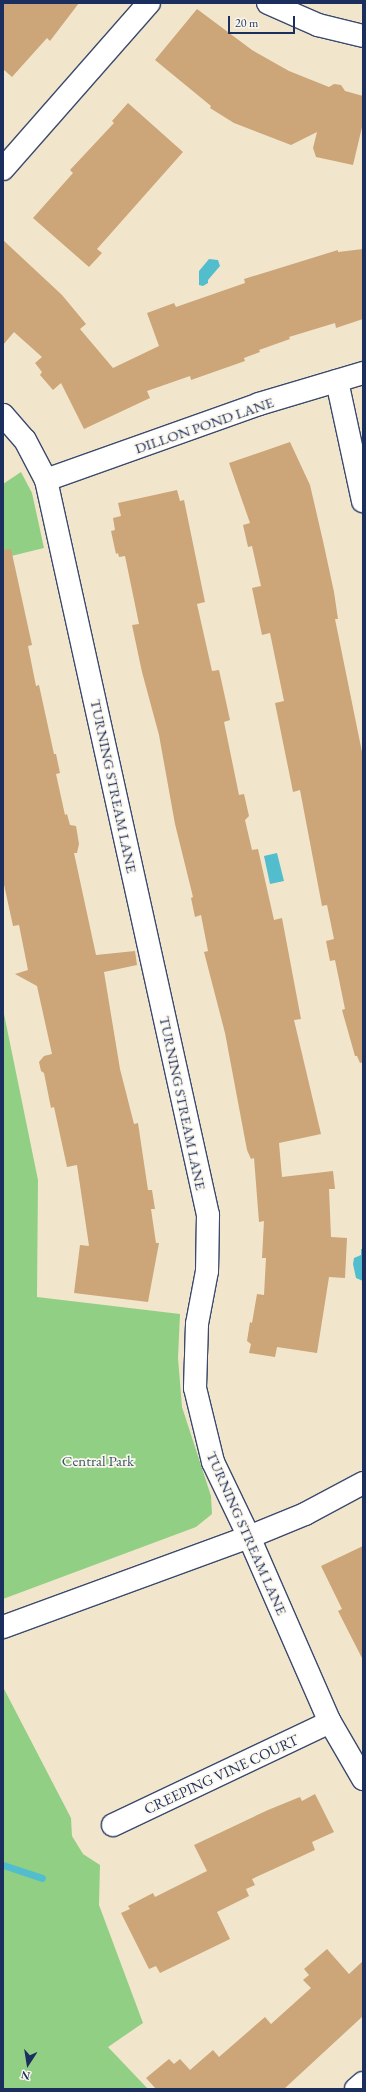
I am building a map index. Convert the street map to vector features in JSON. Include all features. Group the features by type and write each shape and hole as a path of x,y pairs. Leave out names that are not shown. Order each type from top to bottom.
{"street":[{"path":"3,169 149,3"},
{"path":"268,3 318,25 363,36"},
{"name":"DILLON POND LANE","path":"46,480 259,404 363,373"},
{"path":"337,381 363,501"},
{"name":"TURNING STREAM LANE","path":"3,415 25,440 46,480 208,1216 207,1271 197,1324 195,1388 213,1462 249,1536 330,1722 363,1779"},
{"path":"3,1627 305,1514 363,1483"},
{"name":"CREEPING VINE COURT","path":"113,1825 330,1722"},
{"path":"356,2089 363,2083"}],"green space":[{"path":"21,472 32,493 44,548 3,558 3,484"},
{"name":"Central Park","path":"3,1009 38,1180 37,1297 180,1314 178,1358 182,1407 211,1496 212,1514 196,1527 3,1599"},
{"path":"3,1687 71,1818 72,1836 83,1854 100,1865 99,1905 143,2023 108,2047 148,2089 3,2089"}],"water":[{"path":"209,259 218,260 220,266 208,280 208,283 203,286 199,285 199,271"},
{"path":"277,853 284,881 270,884 264,856"},
{"path":"361,1249 363,1249 363,1281 356,1278 353,1264 354,1258 361,1255"}],"building":[{"path":"3,3 79,3 50,41 47,38 12,77 3,69"},
{"path":"197,9 252,50 289,71 329,87 334,84 341,85 345,91 363,96 363,123 353,165 316,157 313,148 317,132 291,145 234,123 210,108 211,106 155,60"},
{"path":"128,103 183,152 97,249 102,253 89,267 33,218 73,173 70,170 114,123 112,121"},
{"path":"3,240 62,295 86,324 80,329 113,368 159,346 147,313 174,303 176,307 245,283 244,279 338,250 338,252 363,249 363,319 336,328 335,323 289,337 290,339 259,350 260,352 244,358 245,361 191,380 190,376 147,391 150,398 84,429 61,383 53,390 40,375 42,372 35,363 42,357 14,332 3,345"},
{"path":"290,442 310,485 323,541 334,592 338,619 335,619 363,757 363,1062 360,1063 357,1056 355,1056 342,1010 345,1009 335,960 330,961 326,941 334,939 327,905 322,906 300,790 293,792 275,703 284,701 270,633 262,635 252,588 261,586 252,546 248,547 243,525 250,523 229,463"},
{"path":"177,490 180,501 184,500 205,602 197,604 212,671 219,670 230,720 224,722 239,795 244,794 249,816 245,820 252,850 258,849 274,920 282,918 301,1019 294,1020 321,1134 279,1143 282,1177 333,1171 335,1189 329,1189 331,1237 347,1238 345,1278 329,1277 317,1353 277,1347 275,1357 249,1353 251,1344 247,1341 257,1294 264,1295 266,1258 262,1258 264,1221 259,1222 254,1158 251,1159 247,1150 225,1033 204,952 208,951 201,915 195,917 191,898 193,897 175,824 159,735 142,672 132,625 139,624 125,556 119,557 118,553 116,554 111,531 115,530 113,518 121,516 118,503"},
{"path":"11,549 32,645 28,646 36,686 39,685 54,754 56,754 60,773 56,774 65,815 67,814 70,825 76,826 79,844 77,853 74,853 96,955 135,951 137,965 104,972 120,1069 134,1124 138,1123 148,1190 152,1190 155,1209 151,1209 156,1243 159,1243 148,1302 74,1293 80,1245 89,1246 77,1165 67,1167 54,1107 51,1108 44,1073 41,1071 39,1062 44,1056 52,1054 37,986 15,974 28,970 19,925 13,926 3,880 3,550"},
{"path":"363,1546 363,1660 338,1611 342,1609 321,1566"},
{"path":"315,1794 334,1832 312,1842 315,1850 252,1879 255,1885 246,1889 249,1896 217,1912 230,1939 160,1973 156,1966 149,1969 121,1913 130,1909 128,1906 153,1893 155,1897 207,1871 194,1845 268,1810 300,1797 302,1801"},
{"path":"327,1949 349,1974 363,1961 363,2016 284,2089 156,2089 146,2078 169,2059 174,2064 180,2059 190,2070 213,2050 219,2057 265,2017 271,2024 311,1988 303,1980 309,1975 304,1969"}],"waterway":[{"path":"3,1865 42,1878"}]}
